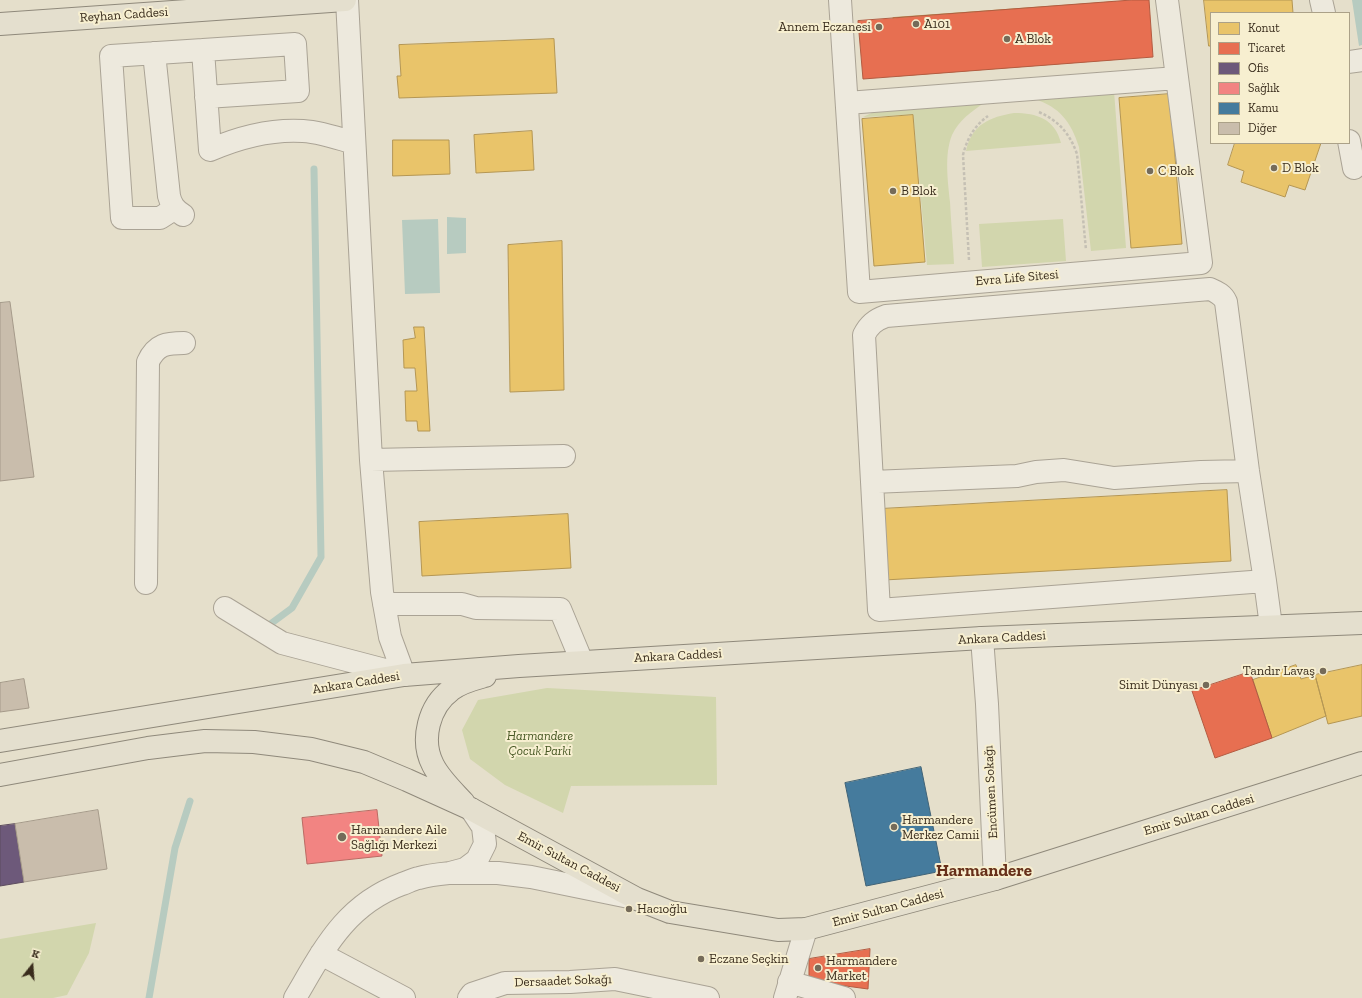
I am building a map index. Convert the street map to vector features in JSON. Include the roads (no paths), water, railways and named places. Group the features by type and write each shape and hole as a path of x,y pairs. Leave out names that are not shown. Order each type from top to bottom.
{"main road":[{"name":"Reyhan Caddesi","path":"0,24 346,0"},
{"name":"Ankara Caddesi","path":"0,741 404,675 519,666 982,638 1362,623"},
{"path":"471,809 448,785 433,764 429,750 427,733 431,716 440,701 451,690 466,682 519,666"},
{"path":"0,775 148,748 205,741 254,742 311,749 364,762 471,809"},
{"name":"Emir Sultan Caddesi","path":"471,809 638,899 670,912 778,930 806,930 996,878 1362,763"}],"street":[{"path":"346,0 371,460 382,592 390,636 404,675"},
{"name":"Evra Life Sitesi","path":"840,0 859,292 1201,263 1167,0"},
{"path":"1321,0 1324,12"},
{"path":"154,53 169,196 179,212 160,218 122,218 111,56 154,53 295,44 298,91 206,97"},
{"path":"203,50 210,150 249,136 269,132 286,131 304,131 327,135 354,143"},
{"path":"1350,62 1362,60"},
{"path":"847,103 1177,78"},
{"path":"1350,144 1354,168"},
{"path":"1266,582 879,610 864,336 868,328 879,318 886,316 1210,289 1219,293 1226,302 1248,471 1266,582 1271,626"},
{"path":"146,583 148,362 151,354 159,347 173,343 184,343"},
{"path":"371,460 564,456"},
{"path":"872,482 1017,476 1036,472 1064,470 1114,478 1201,472 1248,471"},
{"path":"384,604 462,604 476,608 560,609 582,662"},
{"path":"225,608 282,643 404,675"},
{"name":"Encümen Sokağı","path":"982,638 996,878"},
{"path":"295,998 320,954 344,922 370,900 387,890 418,878 465,869 477,860 485,844 483,827 471,809"},
{"path":"450,873 498,873 531,877 638,899"},
{"path":"806,930 787,990 844,998"},
{"path":"320,954 404,998"},
{"name":"Dersaadet Sokağı","path":"469,998 472,994 505,983 570,982 615,979 708,998"}],"waterway":[{"path":"269,625 292,608 321,557 314,169"},
{"path":"149,998 175,848 190,801"}],"place":[{"name":"A101","path":"916,24"},
{"name":"Annem Eczanesi","path":"879,27"},
{"name":"A Blok","path":"1007,39"},
{"name":"D Blok","path":"1274,168"},
{"name":"C Blok","path":"1150,171"},
{"name":"B Blok","path":"893,191"},
{"name":"Tandır Lavaş","path":"1323,671"},
{"name":"Simit Dünyası","path":"1206,685"},
{"name":"Harmandere Merkez Camii","path":"894,827"},
{"name":"Harmandere Aile Sağlığı Merkezi","path":"342,837"},
{"name":"Hacıoğlu","path":"629,909"},
{"name":"Eczane Seçkin","path":"701,959"},
{"name":"Harmandere Market","path":"818,968"}],"district":[{"name":"Harmandere","path":"984,871"}],"park label":[{"name":"Harmandere Çocuk Parki","path":"540,744"}]}
